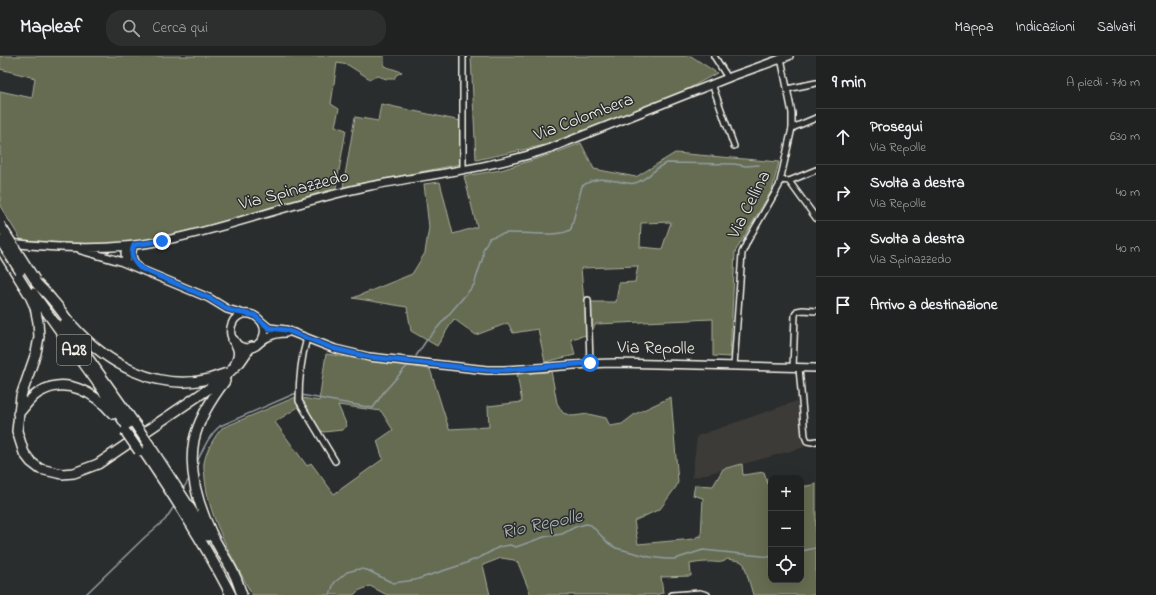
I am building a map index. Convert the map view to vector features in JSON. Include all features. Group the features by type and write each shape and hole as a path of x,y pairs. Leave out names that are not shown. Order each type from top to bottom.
{"highway":[{"name":"A28","path":"0,225 129,428"},
{"name":"A28","path":"0,241 18,272 175,491 227,568 241,595"},
{"path":"0,248 18,272 35,307 38,322 39,337 36,353 21,396 17,430 24,453 31,462 40,469 62,474 74,473 98,464 220,381 232,371 239,356 238,347 233,340"},
{"path":"36,282 52,299 71,324 93,346 110,360 138,373 171,382 192,382 209,379 232,371"},
{"path":"241,595 236,578 207,522 197,496 194,481 194,440 208,406 232,371 249,349 254,346"},
{"path":"18,414 38,392 58,386 69,386 85,391 104,404 129,428"},
{"name":"A28","path":"143,447 159,474 175,491"},
{"name":"A28","path":"183,504 231,595"}],"street":[{"path":"463,56 464,170"},
{"path":"714,56 728,78"},
{"name":"Via Colombera","path":"464,170 512,160 544,150 728,78 768,59 789,56"},
{"name":"Via Cellina","path":"734,366 742,253 781,180 792,128 792,113 781,58"},
{"path":"787,89 816,83"},
{"path":"712,84 734,146"},
{"path":"792,128 816,118"},
{"name":"Via Spinazzedo","path":"130,245 162,241 370,186 464,170"},
{"path":"781,180 789,181 816,170"},
{"path":"789,181 816,218"},
{"path":"0,241 76,247 130,245"},
{"path":"123,262 125,253 130,245"},
{"path":"130,245 134,262 140,268"},
{"name":"Via Repolle","path":"76,247 83,251 100,254 140,268 209,298 227,309 254,315 269,328 286,330 335,349 369,357 487,370 506,370 590,363 816,368"},
{"name":"Via Repolle","path":"106,247 123,262"},
{"path":"588,300 590,363"},
{"path":"227,309 231,321 231,336 233,340 241,347 254,346 267,337 279,333 292,332"},
{"path":"816,311 797,311 795,315 796,368 805,436 807,441 816,441"},
{"path":"231,327 235,319 244,314"},
{"path":"254,346 263,337 264,327 262,322"},
{"path":"307,338 304,347 299,401 335,461"},
{"path":"672,595 700,593 707,595"}],"shaded area":[{"path":"797,401 805,447 692,478 697,436"}],"green space":[{"path":"0,56 384,56 384,66 402,72 396,75 394,79 387,79 377,76 370,79 348,65 337,63 331,104 339,109 335,126 346,130 336,188 200,228 132,243 74,244 21,240 0,206 0,91 32,98 35,78 0,69"},
{"path":"471,56 691,56 717,73 686,90 568,140 476,160"},
{"path":"381,104 461,121 461,164 343,187 355,117 378,121"},
{"path":"581,143 594,169 636,177 675,153 779,162 772,190 735,252 730,357 713,356 713,319 596,324 590,334 571,339 575,355 545,362 538,329 513,333 508,323 476,335 454,319 437,346 411,331 407,307 353,298 412,274 425,253 429,227 424,184 440,182 453,234 477,227 464,176 501,170","holes":["671,222 662,249 640,247 641,223","638,266 635,282 619,283 616,302 584,302 581,268"]},
{"path":"326,354 430,369 449,429 489,427 488,406 522,402 517,374 551,371 557,403 563,413 573,416 588,414 606,418 610,426 622,424 635,414 671,397 678,482 660,509 634,521 638,544 694,539 698,536 701,537 703,498 693,495 695,485 713,486 723,469 742,464 743,475 764,472 768,484 768,583 804,583 804,486 816,484 816,595 753,595 744,564 740,561 727,559 723,562 690,564 691,576 661,577 663,593 655,595 531,595 518,563 514,560 501,558 483,565 490,595 387,595 370,586 358,591 354,595 252,595 230,553 211,509 207,494 204,463 208,449 222,428 296,397 319,401","holes":["303,404 319,430 324,432 342,430 347,426 338,405 381,411 393,430 377,441 383,459 334,494 311,463 307,466 275,422"]}],"waterway":[{"path":"416,356 426,341 474,285 483,257 483,250 489,238 507,233 550,234 566,232 571,229 582,186 587,183 602,179 635,183 644,179 663,164 667,163 734,164 746,166 759,165"},
{"path":"301,395 373,408 383,393 408,365"},
{"path":"196,464 209,439 220,426 294,394 298,394"},
{"path":"182,491 190,477"},
{"path":"85,595 145,537 165,520 175,505"},
{"name":"Rio Repolle","path":"330,595 334,583 347,572 359,569 367,570 393,583 415,580 461,565 481,557 499,547 510,545 516,547 544,537 562,534 575,527 586,524 591,525 608,543 616,548 650,557 675,559 703,550 768,557"},
{"name":"Rio Repolle","path":"804,550 816,548"}],"route":[{"path":"162,241 134,245 131,253 134,262 140,268 209,298 227,309 254,315 269,328 286,330 335,349 369,357 487,370 506,370 590,363"}]}
